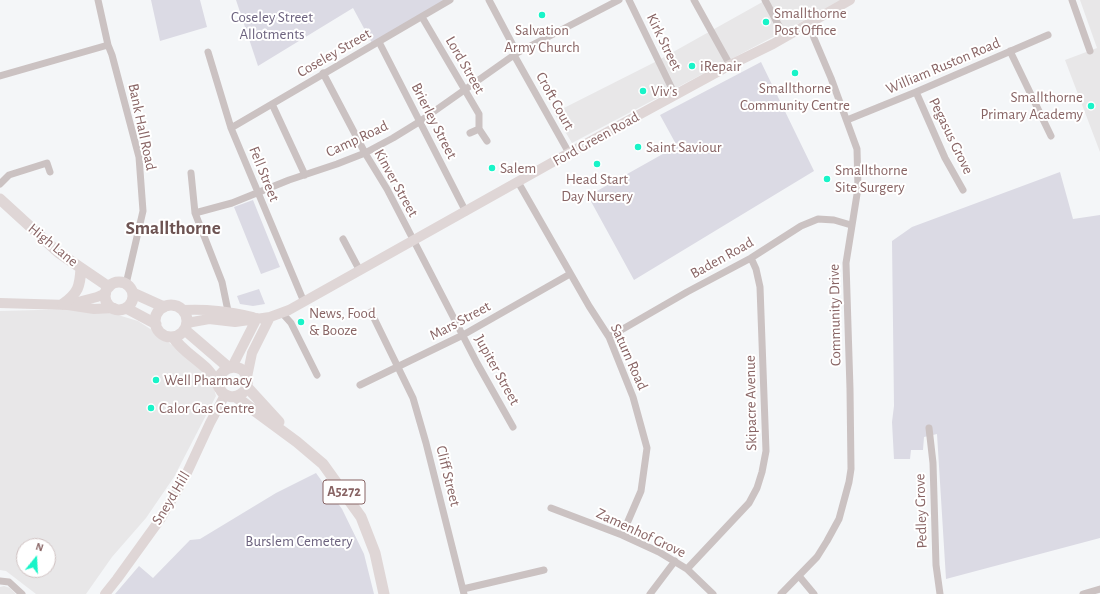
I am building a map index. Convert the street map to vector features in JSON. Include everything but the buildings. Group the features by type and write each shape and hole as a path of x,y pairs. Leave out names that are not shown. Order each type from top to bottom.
{"main road":[{"name":"Ford Green Road","path":"257,318 270,317 282,313 304,302 569,153 810,24 850,0"},
{"name":"High Lane","path":"0,199 59,253 81,268 107,290"},
{"path":"66,305 77,291 80,281 81,268"},
{"path":"66,305 97,297 107,290 112,284 118,282 164,308"},
{"path":"0,302 66,305 94,309 120,308 132,301 130,288"},
{"path":"107,290 106,298 108,304 120,308"},
{"path":"156,324 158,313 164,308 174,306 183,310 204,309 257,318"},
{"name":"A5272","path":"120,308 156,324 160,333 173,337 180,346 207,369 218,383 221,391 297,442 323,464 361,517 375,553 384,594"},
{"path":"173,337 181,334 186,326 186,315 183,310"},
{"path":"230,396 242,394 247,382 252,353 270,317"},
{"path":"186,326 210,319 235,322 257,318"},
{"path":"218,383 220,373 230,367 257,318"},
{"name":"A5272","path":"186,326 230,367 242,370 247,382 297,442"},
{"name":"Sneyd Hill","path":"105,594 117,580 161,518 185,477 210,423 230,396"}],"street":[{"name":"Bank Hall Road","path":"98,0 108,45 139,157 143,211 130,288"},
{"name":"Coseley Street","path":"231,128 450,0"},
{"name":"Croft Court","path":"489,0 569,153"},
{"name":"Camp Road","path":"195,213 258,194 289,180 364,153 419,122 516,54 619,0"},
{"name":"Kirk Street","path":"630,0 675,95"},
{"path":"694,0 730,66"},
{"path":"766,0 785,37"},
{"path":"1072,0 1090,51"},
{"name":"Lord Street","path":"422,17 479,114 479,129 487,141"},
{"name":"Community Drive","path":"781,594 817,557 836,525 849,482 851,469 846,263 858,188 858,148 814,38 810,24"},
{"name":"William Ruston Road","path":"847,120 1048,35"},
{"name":"Brierley Street","path":"379,42 466,212"},
{"path":"0,76 108,45"},
{"path":"1010,51 1051,136"},
{"name":"Fell Street","path":"208,52 231,128 304,302"},
{"name":"Kinver Street","path":"323,73 364,153 382,180 414,241"},
{"name":"Pegasus Grove","path":"916,92 945,158 963,190"},
{"path":"272,104 305,175"},
{"path":"470,133 479,129"},
{"path":"0,184 9,175 47,163 50,172"},
{"path":"191,173 195,213 222,282 228,312"},
{"name":"Saturn Road","path":"518,182 570,274 609,337 633,397 647,448 641,491 622,535"},
{"name":"Baden Road","path":"609,337 687,292 751,258 801,226 818,220 834,220 851,225"},
{"name":"Jupiter Street","path":"414,241 477,363 506,412 513,427"},
{"path":"343,245 360,271"},
{"name":"Skipacre Avenue","path":"687,569 747,506 757,488 762,472 766,451 760,287 756,269 751,258"},
{"name":"Mars Street","path":"360,385 463,335 570,274"},
{"name":"Cliff Street","path":"371,312 412,395 463,591"},
{"path":"282,313 291,323 317,375"},
{"name":"Pedley Grove","path":"929,428 933,463 936,565 940,594"},
{"name":"Zamenhof Grove","path":"551,508 622,535 659,552 687,569 712,594"},
{"path":"650,594 675,561"},
{"path":"463,591 544,570"},
{"path":"799,576 814,594"},
{"path":"0,581 9,582 22,594"},
{"path":"1083,594 1100,589"}],"shaded area":[{"path":"766,0 843,0 572,143 554,113 657,61"},
{"name":"Smallthorne Primary Academy","path":"1080,0 1100,0 1100,152 1065,60 1097,48"},
{"path":"77,309 108,312 138,321 161,336 211,378 216,396 174,477 146,518 112,557 86,594 36,594 6,571 0,570 0,311"},
{"path":"4,586 10,588 16,594 0,594 0,587"}],"green space":[{"path":"151,0 200,0 207,27 160,41"},
{"name":"Coseley Street Allotments","path":"236,0 450,0 373,45 353,8 258,66"},
{"path":"761,62 814,171 634,280 588,196 677,146 660,115"},
{"path":"1060,172 1073,219 1100,215 1100,538 946,579 937,434 924,437 923,450 911,450 910,459 894,459 892,422 894,406 892,241 912,227"},
{"path":"253,200 280,267 261,274 234,207"},
{"path":"259,289 265,304 253,306 240,304 237,296"},
{"name":"Burslem Cemetery","path":"316,473 342,509 364,554 374,594 115,594 139,566 153,578 190,540 200,539 276,493"}],"place":[{"name":"Salvation Army Church","path":"542,15"},
{"name":"Smallthorne Post Office","path":"766,22"},
{"name":"iRepair","path":"692,66"},
{"name":"Smallthorne Community Centre","path":"795,73"},
{"name":"Viv's","path":"643,91"},
{"name":"Smallthorne Primary Academy","path":"1091,106"},
{"name":"Saint Saviour","path":"638,147"},
{"name":"Head Start Day Nursery","path":"597,164"},
{"name":"Salem","path":"492,168"},
{"name":"Smallthorne Site Surgery","path":"827,179"},
{"name":"News, Food & Booze","path":"301,322"},
{"name":"Well Pharmacy","path":"156,380"},
{"name":"Calor Gas Centre","path":"151,408"}],"district":[{"name":"Smallthorne","path":"173,228"}]}
